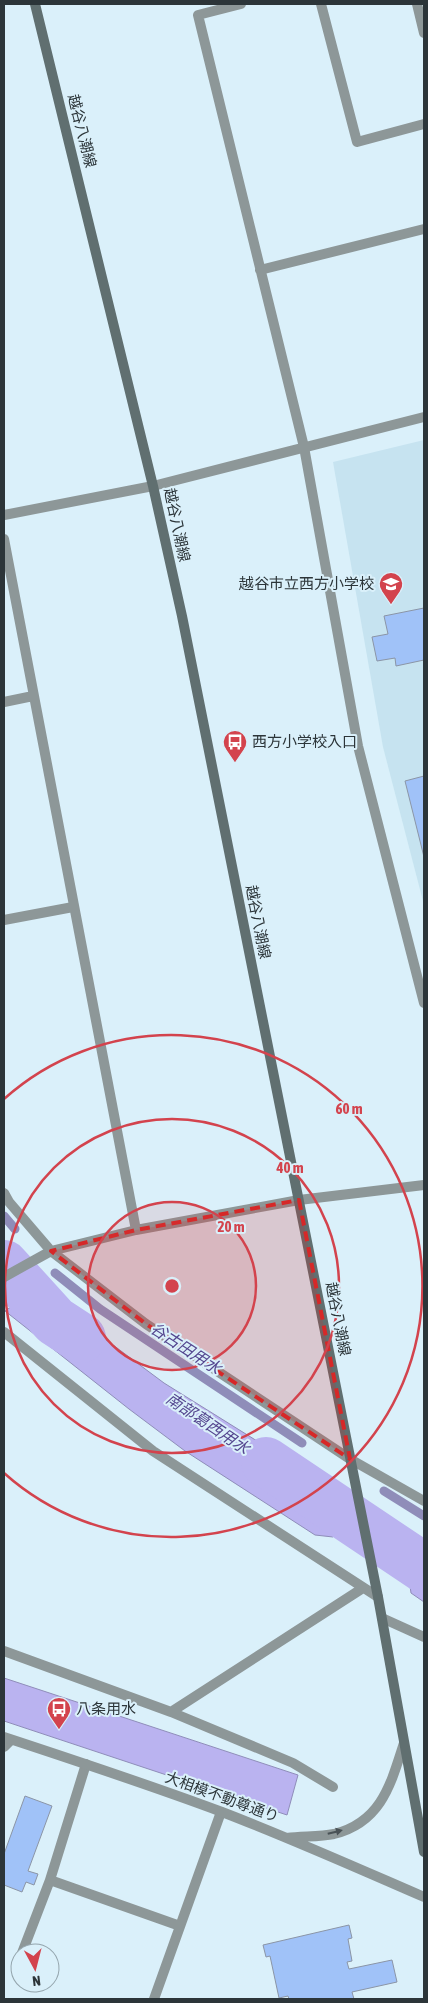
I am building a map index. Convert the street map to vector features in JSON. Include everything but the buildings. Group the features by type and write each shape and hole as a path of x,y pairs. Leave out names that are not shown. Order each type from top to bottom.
{"main road":[{"name":"越谷八潮線","path":"35,4 153,486 184,626 378,1597 424,1852"}],"street":[{"path":"241,4 198,15 304,447 358,746 423,996"},
{"path":"321,4 357,142 424,124"},
{"path":"417,4 424,32"},
{"path":"260,270 424,229"},
{"path":"4,515 153,486 424,417"},
{"path":"4,540 136,1230"},
{"path":"4,702 33,696"},
{"path":"4,920 73,907"},
{"path":"4,1277 51,1251 136,1230 298,1200 424,1185"},
{"path":"4,1193 9,1202 51,1251 146,1324 351,1460 424,1501"},
{"path":"4,1332 153,1451 378,1597"},
{"path":"171,1712 363,1588"},
{"path":"382,1618 424,1637"},
{"path":"4,1651 171,1712 293,1762 333,1787"},
{"name":"大相模不動尊通り","path":"6,1741 86,1764 221,1812 424,1897"},
{"path":"286,1838 334,1834 356,1825 374,1810 388,1791 404,1743"},
{"path":"26,1943 50,1880 86,1764"},
{"path":"154,1999 221,1812"},
{"path":"50,1880 180,1926"}],"highlighted area":[{"path":"299,1200 350,1459 146,1324 51,1251 136,1230"}],"shaded area":[{"name":"越谷市立西方小学校","path":"424,440 424,905 383,747 333,462"}],"water":[{"path":"41,1286 58,1304 164,1383 318,1479 333,1537 315,1535 185,1451 5,1311"},
{"path":"403,1537 424,1547 424,1602 411,1593"},
{"path":"4,1678 298,1775 287,1815 4,1721"}],"waterway":[{"name":"谷古田用水","path":"4,1216 15,1229"},
{"name":"南部葛西用水","path":"4,1265 55,1321 81,1338"},
{"name":"谷古田用水","path":"55,1273 100,1309 302,1443"},
{"name":"南部葛西用水","path":"266,1462 424,1568"},
{"name":"谷古田用水","path":"384,1491 424,1516"}],"place":[{"name":"越谷市立西方小学校","path":"391,605"},
{"name":"西方小学校入口","path":"235,763"},
{"name":"八条用水","path":"59,1730"}]}
